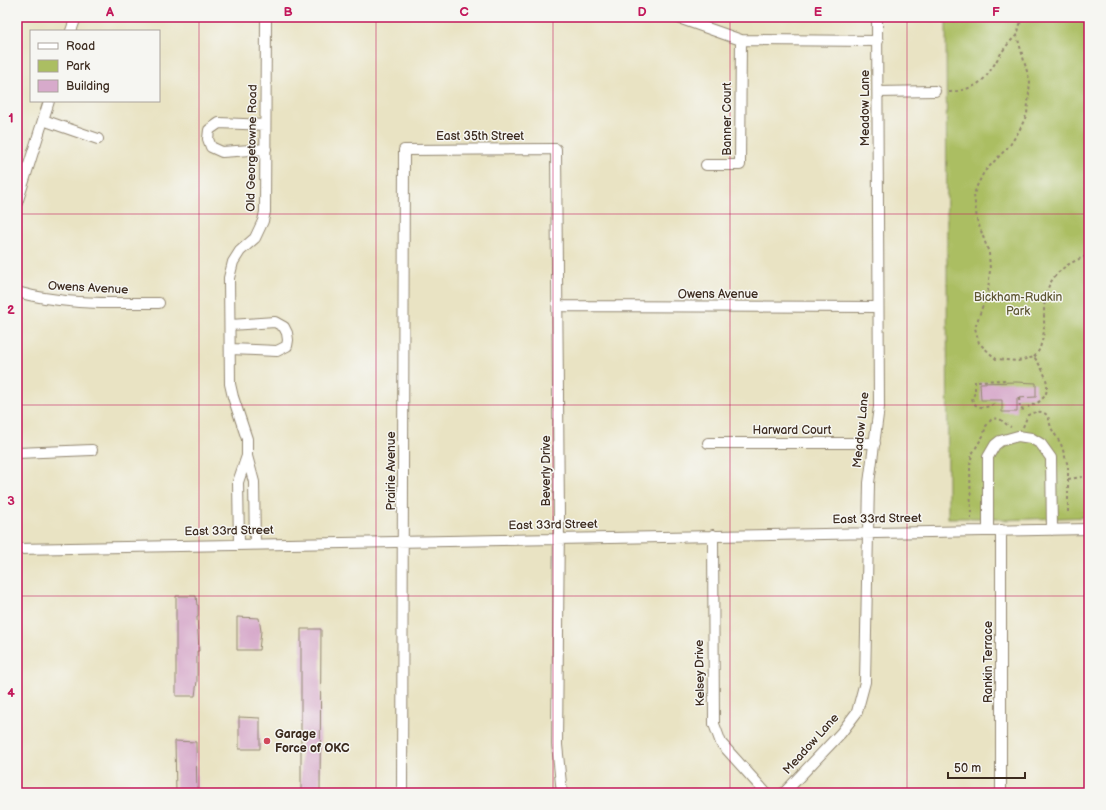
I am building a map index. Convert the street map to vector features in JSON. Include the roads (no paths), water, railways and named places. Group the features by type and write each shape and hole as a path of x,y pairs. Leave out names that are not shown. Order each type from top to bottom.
{"street":[{"path":"71,30 76,17"},
{"name":"Old Georgetowne Road","path":"255,544 254,488 247,456 247,439 232,397 230,384 229,278 232,262 240,251 255,238 264,221 266,201 266,17"},
{"path":"676,17 741,40 878,41"},
{"name":"Meadow Lane","path":"784,793 841,733 857,712 865,682 869,483 879,407 877,17"},
{"name":"Banner Court","path":"706,164 740,165 741,40"},
{"path":"878,92 935,91"},
{"path":"17,204 49,102"},
{"path":"43,120 98,139"},
{"path":"266,125 236,125 219,123 209,130 208,139 211,147 222,152 266,149"},
{"name":"East 35th Street","path":"404,150 556,149"},
{"name":"Beverly Drive","path":"556,149 559,306 557,745 562,793"},
{"name":"Prairie Avenue","path":"402,793 404,541 404,150"},
{"name":"Owens Avenue","path":"17,292 44,299 70,302 159,303"},
{"name":"Owens Avenue","path":"559,306 878,307"},
{"path":"230,325 274,322 284,327 288,340 286,346 278,351 230,349"},
{"path":"988,531 988,457 995,445 1000,441 1018,436 1032,438 1041,444 1051,458 1052,530"},
{"name":"Harward Court","path":"708,443 875,443"},
{"path":"17,453 92,450"},
{"name":"Old Georgetowne Road","path":"239,544 238,482 247,456"},
{"path":"238,488 254,488"},
{"name":"East 33rd Street","path":"17,549 1089,529"},
{"name":"Rankin Terrace","path":"1001,530 1001,793"},
{"name":"Kelsey Drive","path":"713,535 714,724 721,743 766,793"}],"place":[{"name":"Garage Force of OKC","path":"267,741"}],"park label":[{"name":"Bickham-Rudkin Park","path":"1018,304"}]}
